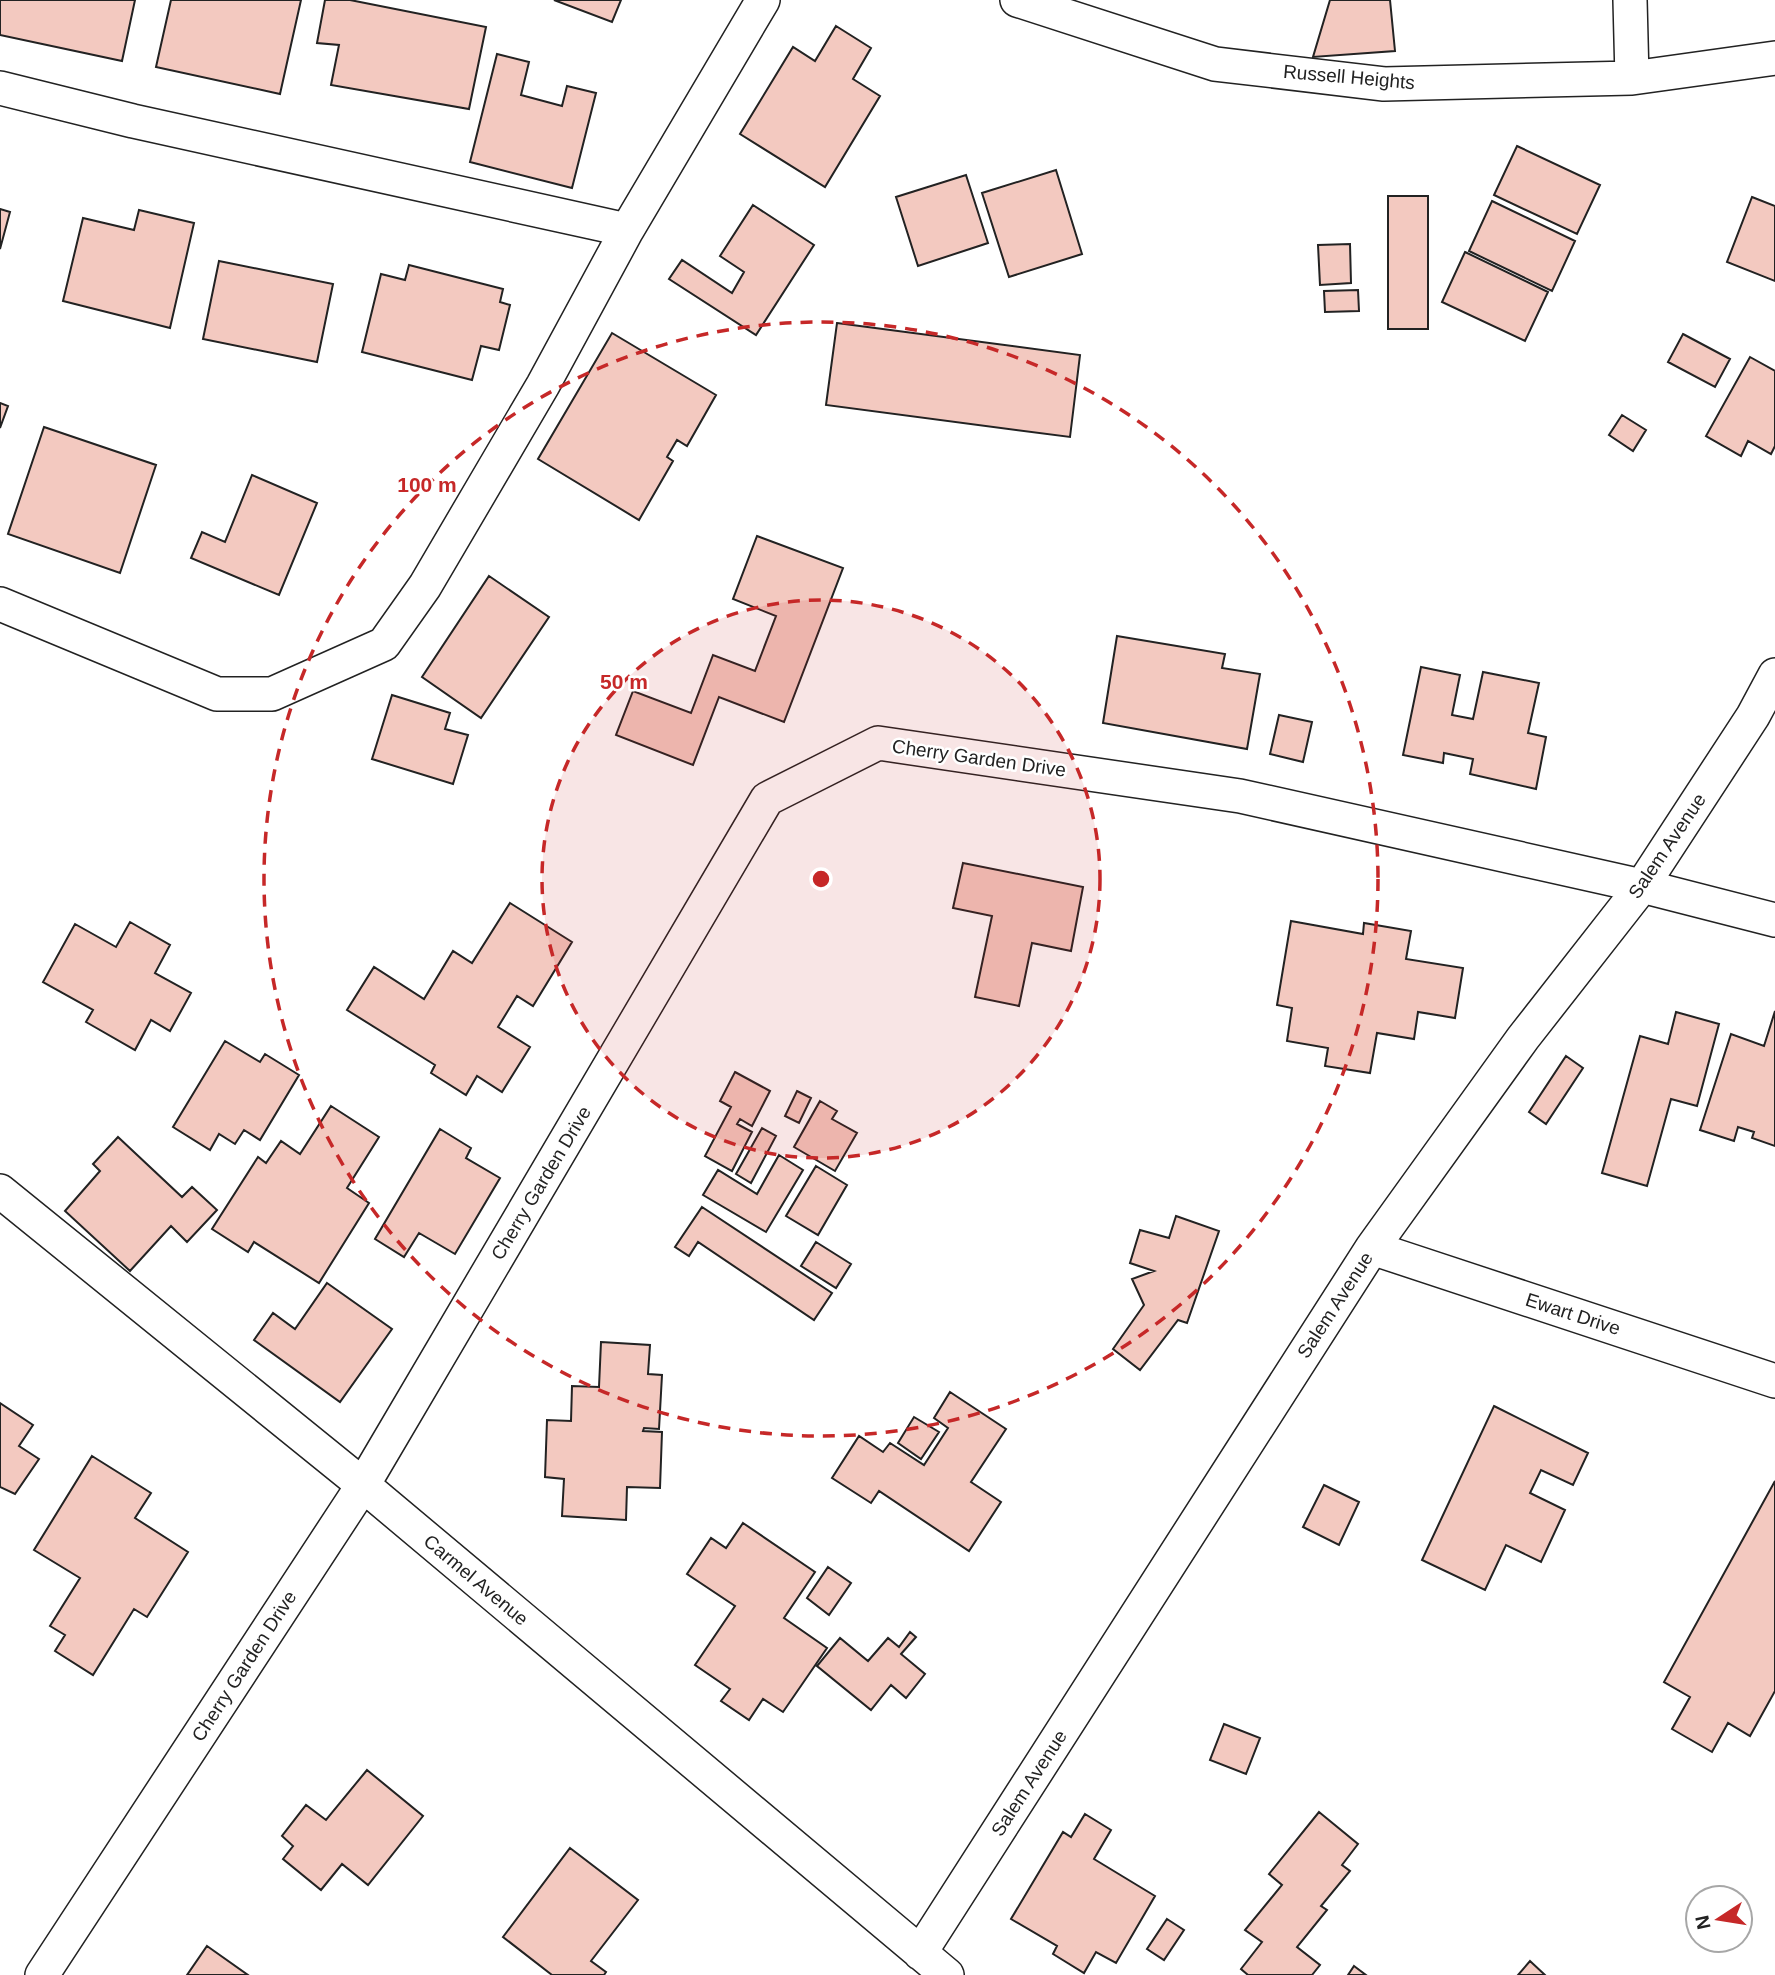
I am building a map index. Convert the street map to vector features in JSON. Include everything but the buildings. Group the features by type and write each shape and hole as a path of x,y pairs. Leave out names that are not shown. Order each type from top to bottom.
{"street":[{"path":"0,604 217,694 272,694 384,644 425,586 509,444 627,230 763,0"},
{"name":"Russell Heights","path":"1017,0 1215,64 1384,84 1632,78 1775,58"},
{"path":"1630,0 1632,78"},
{"path":"0,88 133,121 627,230"},
{"name":"Salem Avenue","path":"920,1953 1372,1248 1523,1038 1642,886 1753,716 1775,675"},
{"name":"Cherry Garden Drive","path":"42,1975 363,1485 768,799 878,743 1240,796 1642,886 1775,920"},
{"name":"Carmel Avenue","path":"0,1191 363,1485 947,1975"},
{"name":"Ewart Drive","path":"1372,1248 1775,1381"}]}
